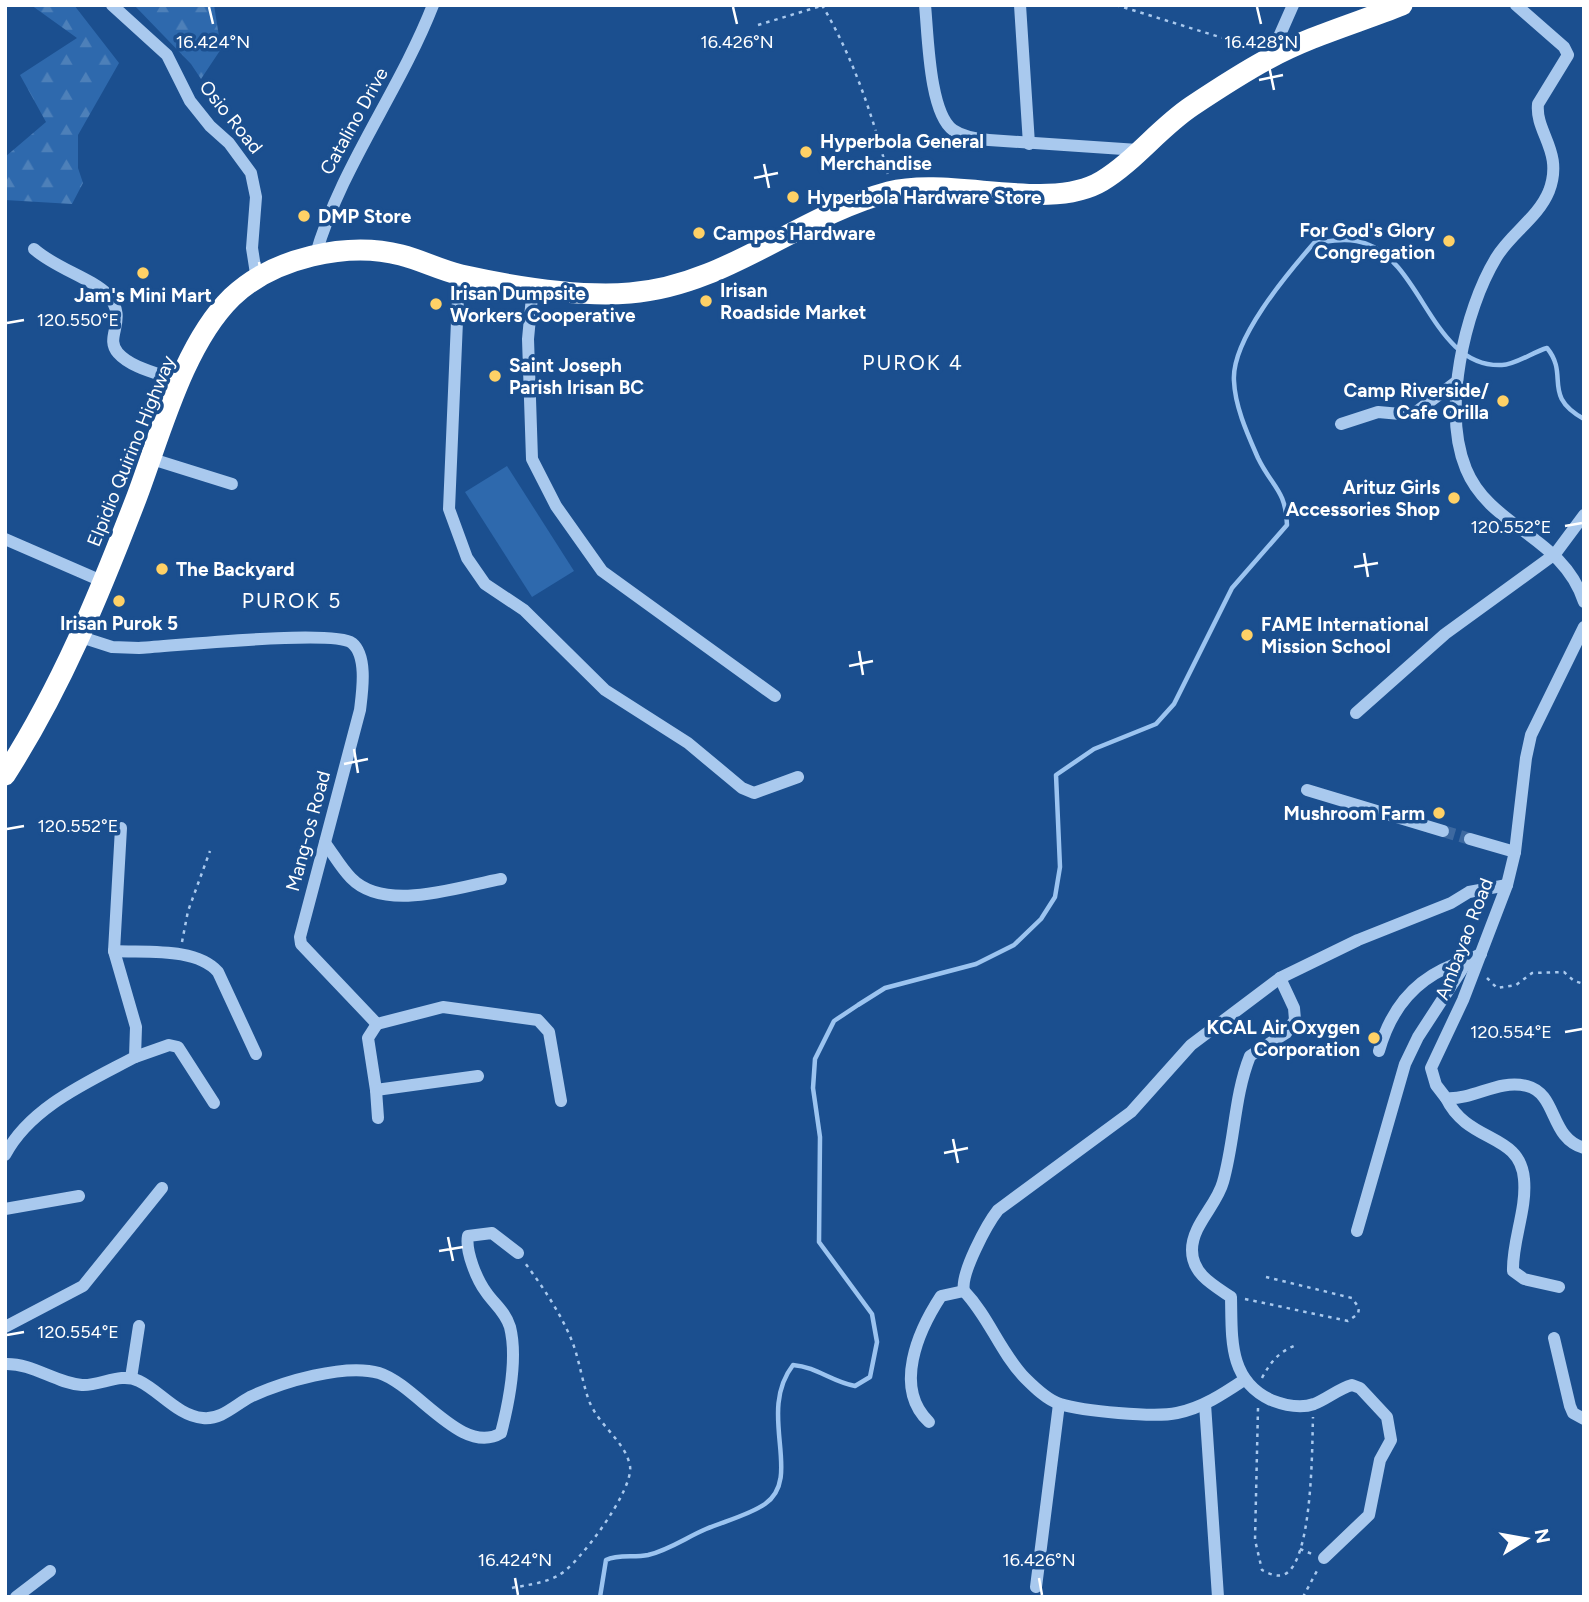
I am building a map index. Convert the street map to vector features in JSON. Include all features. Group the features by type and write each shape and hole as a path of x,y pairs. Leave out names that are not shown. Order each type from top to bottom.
{"highway":[{"name":"Elpidio Quirino Highway","path":"5,775 52,697 81,637 181,382 214,320 233,296 257,280 315,257 338,251 375,251 398,254 459,274 533,286 599,295 637,293 723,268 842,209 891,191 927,188 1049,194 1082,190 1102,181 1187,109 1270,55 1402,5"}],"street":[{"name":"Osio Road","path":"112,5 167,55 190,101 229,143 251,173 256,197 252,248 257,280"},
{"name":"Catalino Drive","path":"315,257 337,192 387,104 433,5"},
{"path":"925,5 934,83 943,120 953,130 970,138 1138,150"},
{"path":"1020,5 1029,144"},
{"path":"1270,55 1293,5"},
{"path":"1516,5 1563,47 1568,55 1538,104 1537,114 1552,150 1552,178 1548,193 1496,258 1464,341 1456,382 1463,455 1474,487 1491,506 1555,554 1571,571 1584,602"},
{"path":"34,249 48,262 103,290 113,301 119,319 114,331 116,352 128,362 181,382"},
{"path":"459,274 449,509 467,558 485,584 524,610 605,690 688,743 742,789 754,793 798,777"},
{"path":"533,286 528,340 532,459 555,506 601,570 775,696"},
{"path":"1341,424 1378,412 1412,415 1456,382"},
{"path":"152,459 232,484"},
{"path":"1356,713 1445,634 1555,554 1584,515"},
{"path":"5,540 104,582"},
{"name":"Ambayao Road","path":"1447,1098 1436,1085 1431,1069 1481,954 1507,885 1516,852 1531,735 1584,626"},
{"name":"Mang-os Road","path":"81,637 112,647 139,648 309,636 340,638 353,644 359,655 363,682 360,710 300,937 301,944 377,1024"},
{"path":"1307,790 1443,831"},
{"path":"121,828 114,951 136,1027 135,1057"},
{"path":"1470,839 1516,852"},
{"path":"325,843 358,884 372,893 390,897 412,897 501,879"},
{"path":"1244,1380 1205,1404 1174,1414 1158,1415 1059,1404 1025,1378 1006,1355 981,1309 964,1291 963,1281 984,1229 998,1210 1130,1112 1191,1045 1280,978 1312,961 1451,903 1469,892 1507,885"},
{"path":"114,951 179,956 210,962 218,972 256,1054"},
{"path":"1378,1051 1386,1023 1410,992 1447,966 1481,954"},
{"path":"1357,1231 1405,1064 1418,1037 1468,960"},
{"path":"1280,978 1294,1008 1295,1020 1286,1033 1250,1056 1240,1090 1223,1183 1213,1207 1195,1233 1192,1248 1194,1262 1204,1279 1231,1297 1235,1363 1244,1380 1259,1394 1281,1404 1297,1406 1313,1404 1352,1385 1360,1388 1387,1417 1391,1427 1391,1440 1380,1460 1369,1515 1324,1559"},
{"path":"378,1118 368,1038 377,1024 443,1007 538,1020 550,1032 561,1101"},
{"path":"5,1156 20,1129 72,1091 135,1057 169,1045 178,1047 214,1103"},
{"path":"376,1090 478,1076"},
{"path":"1559,1287 1524,1279 1513,1271 1525,1181 1519,1158 1513,1149 1474,1131 1454,1114 1447,1098 1463,1099 1506,1084 1530,1087 1547,1102 1564,1138 1584,1148"},
{"path":"5,1327 83,1286 162,1188"},
{"path":"5,1209 79,1196"},
{"path":"5,1364 30,1367 78,1385 131,1378 201,1419 215,1418 251,1397 296,1382 344,1370 361,1370 398,1382 455,1429 471,1436 493,1438 501,1433 505,1418 513,1359 510,1326 499,1304 486,1293 474,1267 468,1236 492,1233 518,1253"},
{"path":"929,1422 919,1413 911,1389 914,1353 927,1318 941,1296 964,1291"},
{"path":"131,1378 139,1326"},
{"path":"1554,1338 1570,1406 1573,1413 1584,1419"},
{"path":"1036,1587 1059,1404"},
{"path":"1205,1404 1218,1597"},
{"path":"16,1597 50,1571"}],"path":[{"path":"758,25 822,5 846,49 860,85 879,139 891,191"},
{"path":"1115,5 1270,55"},
{"path":"179,956 188,911 210,851"},
{"path":"1481,954 1487,977 1497,988 1516,985 1532,973 1546,971 1564,972 1574,981 1584,984"},
{"path":"512,1588 558,1576 572,1565 617,1506 628,1483 630,1467 622,1446 601,1424 589,1401 572,1341 544,1289 518,1253"},
{"path":"1231,1297 1348,1321 1358,1314 1359,1308 1352,1298 1266,1278"},
{"path":"1296,1345 1281,1352 1269,1363 1259,1394 1255,1540 1262,1570 1271,1575 1283,1575 1293,1567 1300,1549 1312,1464 1313,1404"},
{"path":"1303,1597 1324,1559"}],"green space":[{"path":"31,5 74,5 119,63 78,135 78,168 83,183 72,204 5,200 5,157 46,122 20,75 77,38"},
{"path":"134,5 214,5 221,49 201,79 191,64"},
{"path":"507,466 574,571 532,597 465,492"}],"waterway":[{"path":"600,1597 606,1560 648,1555 663,1550 759,1508 776,1492 781,1478 778,1403 783,1384 793,1365 855,1386 870,1377 877,1342 872,1314 819,1242 820,1137 813,1088 815,1059 834,1021 885,988 976,964 1014,945 1041,919 1055,897 1060,867 1056,775 1094,749 1156,724 1174,704 1232,588 1287,525 1281,496 1263,468 1243,421 1234,381 1235,365 1251,327 1276,289 1303,256 1314,243 1340,240 1367,244 1386,255 1402,272 1444,334 1460,350 1479,362 1507,364 1547,348 1556,368 1559,393 1563,402 1584,419"}],"tunnel":[{"path":"1443,831 1470,839"}],"place":[{"name":"Hyperbola General Merchandise","path":"806,152"},
{"name":"Hyperbola Hardware Store","path":"793,197"},
{"name":"DMP Store","path":"304,216"},
{"name":"Campos Hardware","path":"699,233"},
{"name":"For God's Glory Congregation","path":"1449,241"},
{"name":"Jam's Mini Mart","path":"143,273"},
{"name":"Irisan Roadside Market","path":"706,301"},
{"name":"Irisan Dumpsite Workers Cooperative","path":"436,304"},
{"name":"Saint Joseph Parish Irisan BC","path":"495,376"},
{"name":"Camp Riverside/ Cafe Orilla","path":"1503,401"},
{"name":"Arituz Girls Accessories Shop","path":"1454,498"},
{"name":"The Backyard","path":"162,569"},
{"name":"Irisan Purok 5","path":"119,601"},
{"name":"FAME International Mission School","path":"1247,635"},
{"name":"Mushroom Farm","path":"1439,813"},
{"name":"KCAL Air Oxygen Corporation","path":"1374,1038"}],"district":[{"name":"PUROK 4","path":"913,362"},
{"name":"PUROK 5","path":"292,600"}]}
